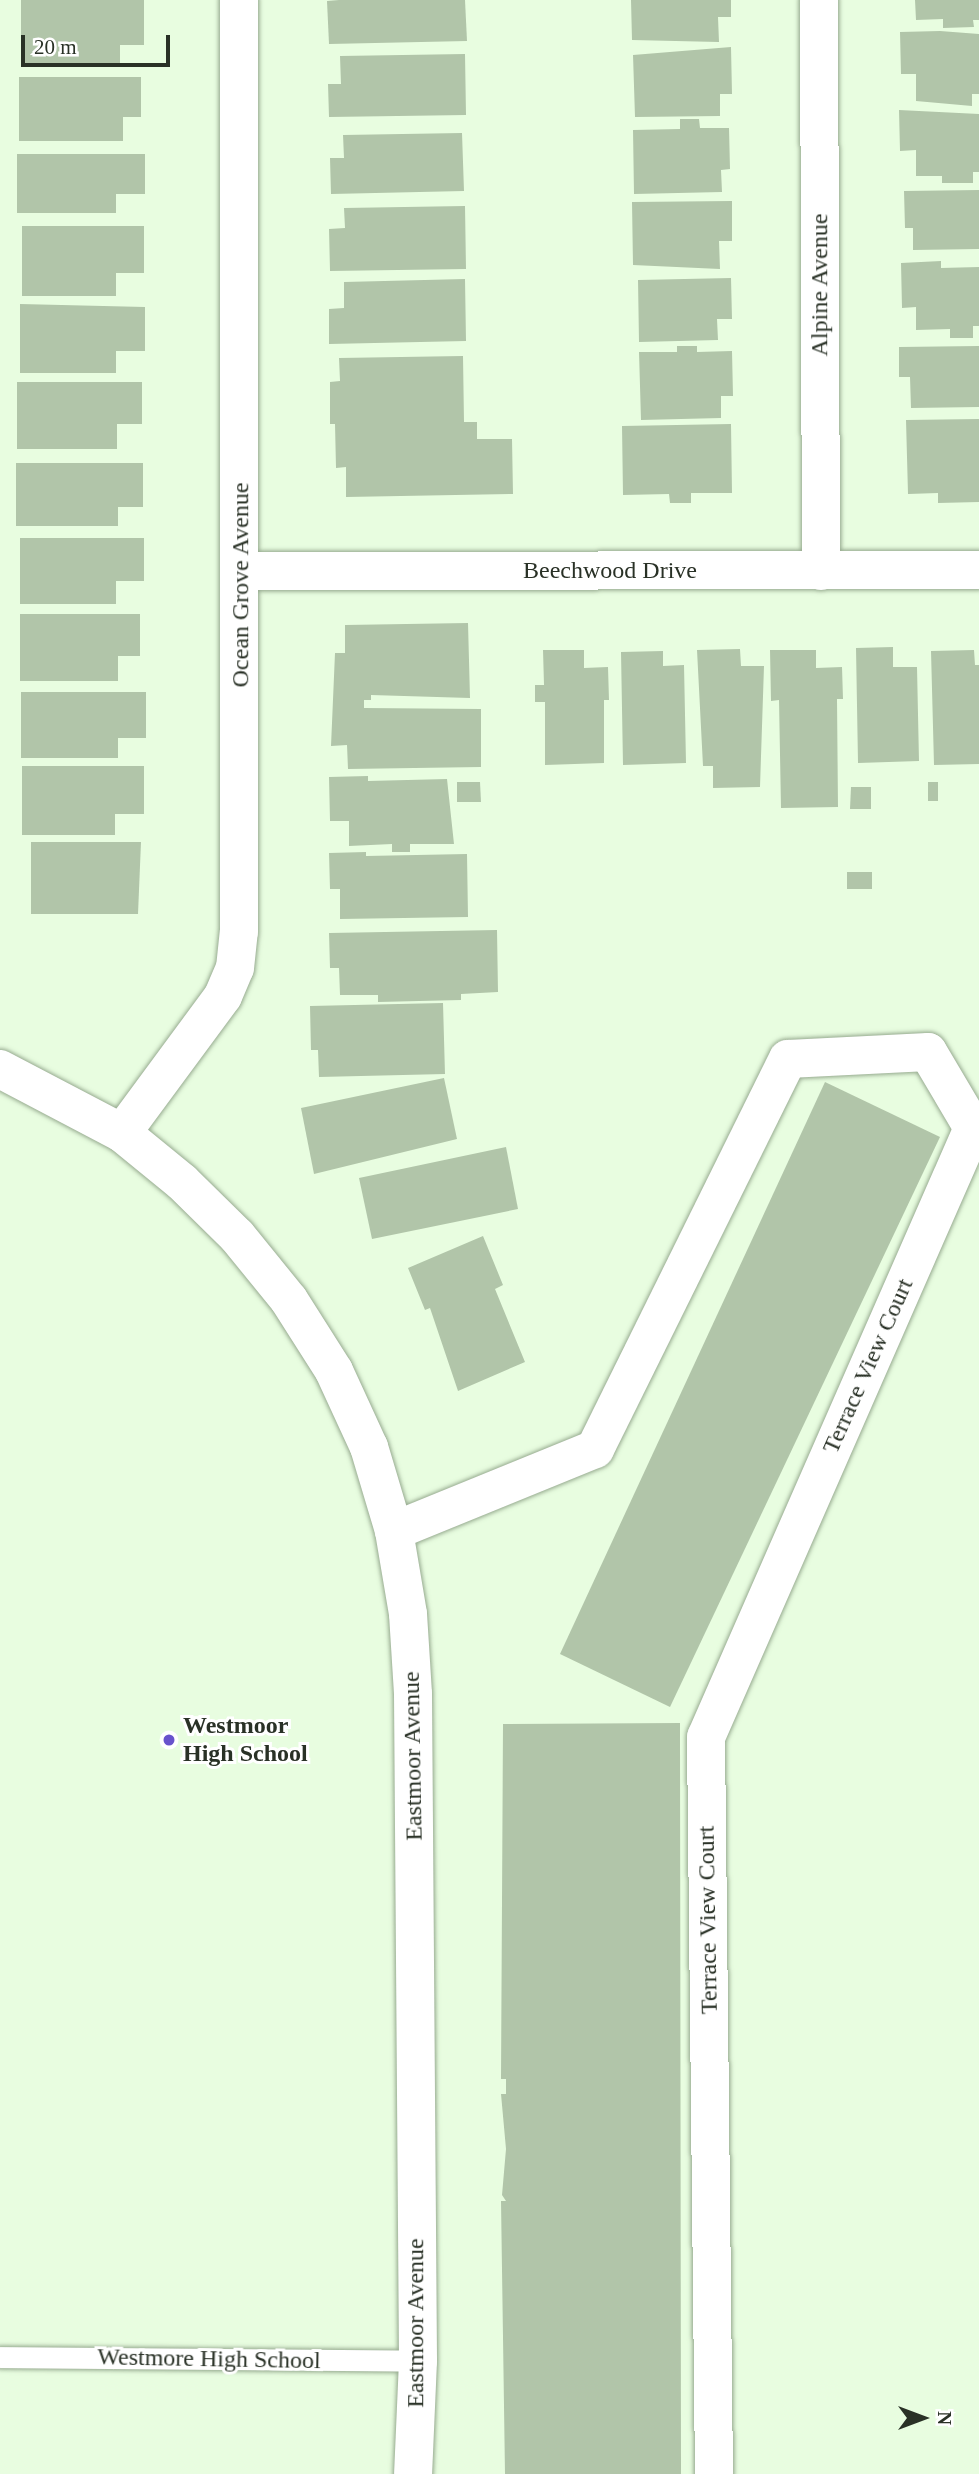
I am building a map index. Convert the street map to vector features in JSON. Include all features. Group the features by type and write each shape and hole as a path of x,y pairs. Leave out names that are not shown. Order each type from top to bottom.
{"street":[{"name":"Ocean Grove Avenue","path":"122,1133 206,1024 235,968 242,571 239,0"},
{"name":"Alpine Avenue","path":"820,0 821,571"},
{"name":"Beechwood Drive","path":"242,571 979,570"},
{"name":"Terrace View Court","path":"394,1531 595,1449 788,1059 928,1052 973,1128 706,1737 714,2474"},
{"name":"Eastmoor Avenue","path":"0,1069 122,1133 182,1182 237,1236 289,1300 334,1371 369,1447 394,1531 408,1614 413,1694 418,2361 413,2474"}],"lane":[{"name":"Westmore High School","path":"0,2357 418,2361"}],"building":[{"path":"21,0 144,0 144,45 120,45 120,67 21,67"},
{"path":"465,0 467,41 329,44 327,1"},
{"path":"631,0 731,0 731,17 718,17 719,42 632,40"},
{"path":"915,0 979,0 979,20 973,20 974,27 943,28 943,19 916,20"},
{"path":"900,32 979,34 979,94 972,94 972,106 916,101 916,74 901,74"},
{"path":"731,47 732,94 720,94 720,116 635,117 633,55"},
{"path":"465,54 466,115 329,117 328,84 341,84 340,56"},
{"path":"19,77 141,77 141,117 123,117 123,141 19,141"},
{"path":"899,110 979,114 979,172 973,172 973,183 942,183 942,176 916,176 916,150 900,151"},
{"path":"680,119 699,119 700,128 729,128 730,169 721,170 722,192 634,194 633,130 680,129"},
{"path":"462,133 464,191 331,194 330,158 344,158 343,135"},
{"path":"17,154 145,154 145,194 116,194 116,213 17,213"},
{"path":"979,190 979,249 913,250 913,228 905,228 904,191"},
{"path":"732,201 732,241 719,241 720,269 633,265 632,202"},
{"path":"465,206 466,269 330,271 329,229 345,228 344,208"},
{"path":"22,226 144,226 144,273 116,273 116,296 22,296"},
{"path":"941,261 941,268 979,267 979,326 973,326 973,338 950,338 950,329 916,330 916,307 902,308 901,263"},
{"path":"731,278 732,319 717,319 718,340 639,342 638,280"},
{"path":"465,279 466,341 329,344 329,309 344,308 344,282"},
{"path":"20,304 145,307 145,351 116,351 116,373 20,373"},
{"path":"677,346 697,346 697,352 732,351 733,396 721,396 721,418 641,420 639,352 677,352"},
{"path":"979,346 979,407 911,408 910,377 899,377 899,347"},
{"path":"463,356 464,422 477,422 477,439 512,439 513,494 346,497 346,467 336,468 335,424 330,424 330,382 340,381 339,358"},
{"path":"17,382 142,382 142,424 117,424 117,449 17,449"},
{"path":"979,419 979,502 938,503 938,493 908,494 906,420"},
{"path":"731,424 732,493 691,493 691,503 670,503 669,494 623,495 622,426"},
{"path":"16,463 143,463 143,507 118,507 118,526 16,526"},
{"path":"20,538 144,538 144,581 116,581 116,604 20,604"},
{"path":"20,614 140,614 140,656 118,656 118,681 20,681"},
{"path":"468,623 470,698 371,695 371,700 364,700 364,708 481,709 481,767 348,769 347,745 331,746 335,653 345,653 345,625"},
{"path":"893,647 893,667 917,667 919,761 858,763 856,648"},
{"path":"740,649 741,666 764,666 760,787 713,788 713,766 703,766 697,650"},
{"path":"543,650 584,650 584,668 608,667 609,700 604,700 604,763 545,765 545,702 535,702 535,685 544,685"},
{"path":"770,650 816,650 816,668 842,667 843,699 837,699 838,807 781,808 779,700 771,701"},
{"path":"974,650 975,665 979,665 979,764 934,765 931,651"},
{"path":"663,651 663,666 684,665 686,763 623,765 621,652"},
{"path":"21,692 146,692 146,738 118,738 118,758 21,758"},
{"path":"22,766 144,766 144,814 115,814 115,835 22,835"},
{"path":"368,776 368,781 447,779 454,844 410,844 410,852 392,852 392,844 349,846 349,821 330,821 329,777"},
{"path":"457,782 480,782 481,802 457,802"},
{"path":"928,782 938,782 938,801 928,801"},
{"path":"851,787 871,787 871,809 850,809"},
{"path":"31,842 141,842 138,914 31,914"},
{"path":"366,852 366,856 467,854 468,917 340,919 340,889 330,889 329,853"},
{"path":"847,872 872,872 872,889 847,889"},
{"path":"497,930 498,992 461,994 461,1000 378,1002 378,995 340,995 339,968 330,968 329,933"},
{"path":"443,1003 445,1074 319,1077 318,1050 311,1050 310,1006"},
{"path":"444,1078 457,1139 314,1174 301,1108"},
{"path":"825,1082 940,1137 670,1707 560,1654"},
{"path":"506,1147 518,1209 372,1239 359,1178"},
{"path":"483,1236 503,1285 495,1289 525,1362 458,1391 430,1308 425,1310 408,1268"},
{"path":"680,1723 681,2474 505,2474 501,2201 506,2201 502,2195 506,2149 501,2094 506,2094 506,2079 501,2079 503,1724"}],"place":[{"name":"Westmoor High School","path":"169,1740"}]}
